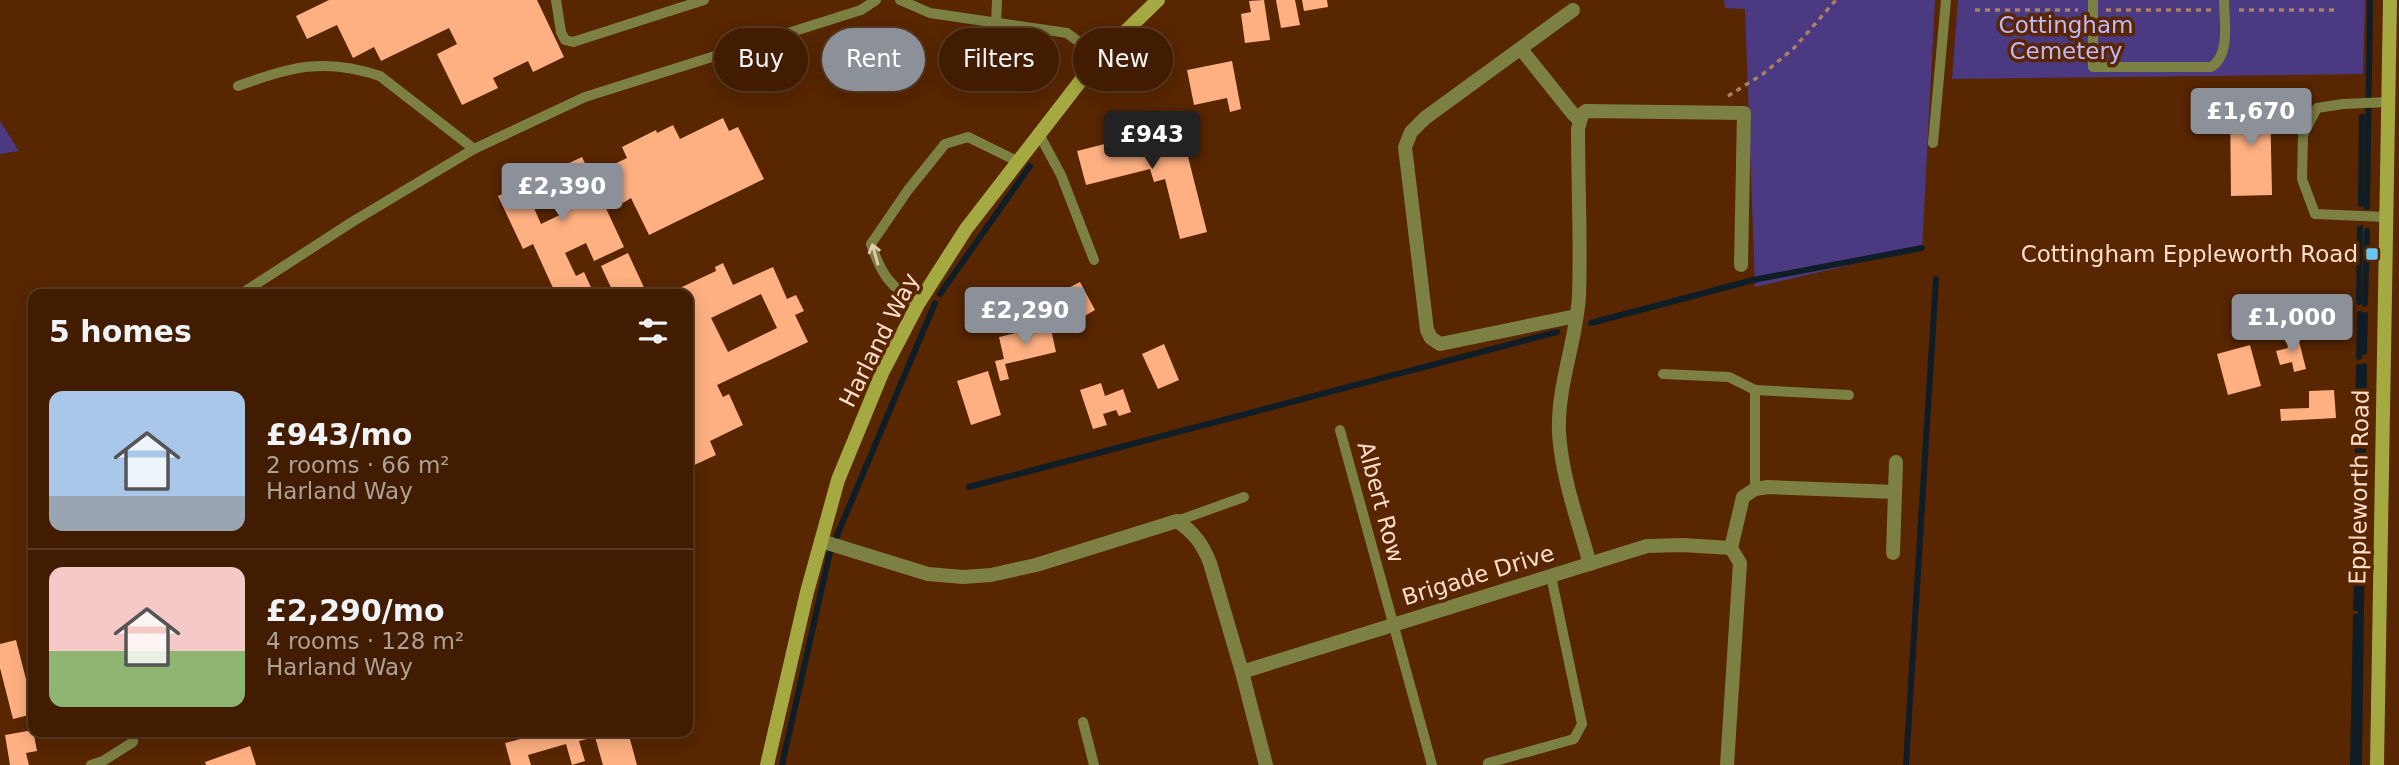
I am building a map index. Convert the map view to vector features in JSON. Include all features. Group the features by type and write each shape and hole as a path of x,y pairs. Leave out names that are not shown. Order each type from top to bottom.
{"main road":[{"name":"Harland Way","path":"1129,28 1158,0"},
{"name":"Eppleworth Road","path":"2377,765 2388,102 2394,52 2390,0"},
{"name":"Harland Way","path":"767,765 838,480 883,373 918,304 966,229 1073,90"}],"street":[{"path":"1573,10 1425,118 1411,132 1405,147 1427,330 1431,338 1440,344 1576,316"},
{"path":"1521,48 1579,119"},
{"path":"1590,564 1562,459 1559,432 1559,405 1579,296 1579,119 1586,111 1744,113 1741,265"},
{"path":"1893,553 1896,462"},
{"path":"1727,765 1740,563 1731,548 1743,497 1755,489 1768,487 1895,492"},
{"path":"821,541 928,574 963,577 991,575 1036,565 1178,521 1188,528 1204,547 1242,672 1266,765"},
{"name":"Brigade Drive","path":"1242,672 1647,546 1731,548"}],"lane":[{"path":"556,0 561,32 565,40 573,42 704,0"},
{"path":"249,289 385,201 474,149 586,97 861,10 876,0"},
{"path":"996,24 997,0"},
{"path":"1933,143 1946,0"},
{"path":"905,1 930,13 1067,33 1073,38"},
{"path":"2093,5 2093,66 2119,67 2211,67 2216,64 2223,49 2224,5"},
{"path":"238,86 300,66 341,66 363,70 380,76 474,149"},
{"path":"2386,217 2315,214 2302,178 2303,135 2317,108 2388,102"},
{"path":"1038,134 1061,175 1094,260"},
{"path":"918,304 897,291 879,268 871,244 908,190 945,144 968,137 1017,161"},
{"path":"1663,374 1729,377 1755,390 1849,395"},
{"path":"1755,390 1755,489"},
{"name":"Albert Row","path":"1340,430 1432,765"},
{"path":"1178,521 1244,497"},
{"path":"1488,763 1574,739 1581,724 1551,576"},
{"path":"1083,722 1094,765"},
{"path":"91,765 103,761 133,741 133,737"}],"path":[{"path":"1703,112 1763,74 1794,48 1836,0"},
{"path":"1975,10 2093,5 2224,5 2335,10"}],"green space":[{"path":"1724,0 1935,0 1922,248 1755,287 1745,9 1725,8"},
{"name":"Cottingham Cemetery","path":"1958,0 2365,0 2363,74 1952,79"},
{"path":"0,121 19,151 0,154"}],"building":[{"path":"329,0 537,0 564,57 533,72 528,61 493,78 498,88 462,105 437,54 457,44 449,28 381,61 374,47 353,58 337,25 307,39 296,16"},
{"path":"1264,0 1270,40 1245,43 1241,14 1251,12 1249,1"},
{"path":"1276,0 1295,0 1300,25 1281,28"},
{"path":"1302,0 1327,0 1328,7 1304,11"},
{"path":"1232,61 1241,109 1230,112 1227,98 1194,105 1187,70"},
{"path":"2230,101 2270,101 2272,195 2231,196"},
{"path":"723,118 729,131 738,127 764,179 649,235 631,198 623,203 606,168 627,158 622,147 656,130 657,133 673,125 680,139"},
{"path":"1180,125 1207,232 1180,239 1165,179 1154,182 1150,169 1086,185 1077,151"},
{"path":"582,157 624,247 594,261 586,243 565,253 576,276 584,272 592,289 551,289 553,288 533,244 523,249 498,196","holes":["560,195 568,211 541,224 534,208"]},
{"path":"628,253 645,289 612,289 601,266"},
{"path":"723,263 733,285 773,267 787,299 796,295 804,311 795,315 808,342 717,385 723,397 729,394 743,425 710,441 716,455 693,466 693,289 678,289 716,271 715,267","holes":["761,294 777,328 728,352 711,318"]},
{"path":"1080,282 1095,310 1067,326 1051,297"},
{"path":"1050,325 1056,352 1005,364 1009,379 1000,381 995,361 1004,359 999,337"},
{"path":"2297,333 2306,369 2294,372 2292,362 2280,365 2276,351 2288,348 2285,336"},
{"path":"1164,344 1179,380 1158,389 1142,354"},
{"path":"2250,345 2261,386 2228,395 2217,354"},
{"path":"988,371 1001,415 971,425 957,381"},
{"path":"1101,383 1105,396 1123,389 1131,412 1119,416 1116,410 1103,414 1107,425 1093,429 1080,390"},
{"path":"2334,390 2336,418 2281,421 2280,409 2309,408 2309,391"},
{"path":"16,640 28,687 28,715 13,719 0,668 0,644"},
{"path":"28,731 28,737 34,737 37,751 26,753 29,765 10,765 5,735"},
{"path":"528,737 595,737 579,741 585,761 572,765 566,744 528,755 531,765 511,765 505,743"},
{"path":"595,737 629,737 637,765 603,765"},
{"path":"250,746 256,765 206,765 205,762"}],"waterway":[{"path":"2367,207 2370,0"},
{"path":"2361,204 2362,117"},
{"path":"940,294 1030,166"},
{"path":"2359,302 2360,228"},
{"path":"2365,304 2367,231"},
{"path":"1591,323 1753,280 1922,248"},
{"path":"1906,765 1936,279"},
{"path":"782,765 830,552 935,303"},
{"path":"2359,357 2360,314"},
{"path":"2364,352 2365,315"},
{"path":"969,487 1557,332"},
{"path":"2359,765 2364,366"},
{"path":"2357,537 2359,367"},
{"path":"2356,608 2357,579"},
{"path":"2353,765 2356,617"}],"place":[{"name":"Cottingham Eppleworth Road","path":"2372,254"}]}
